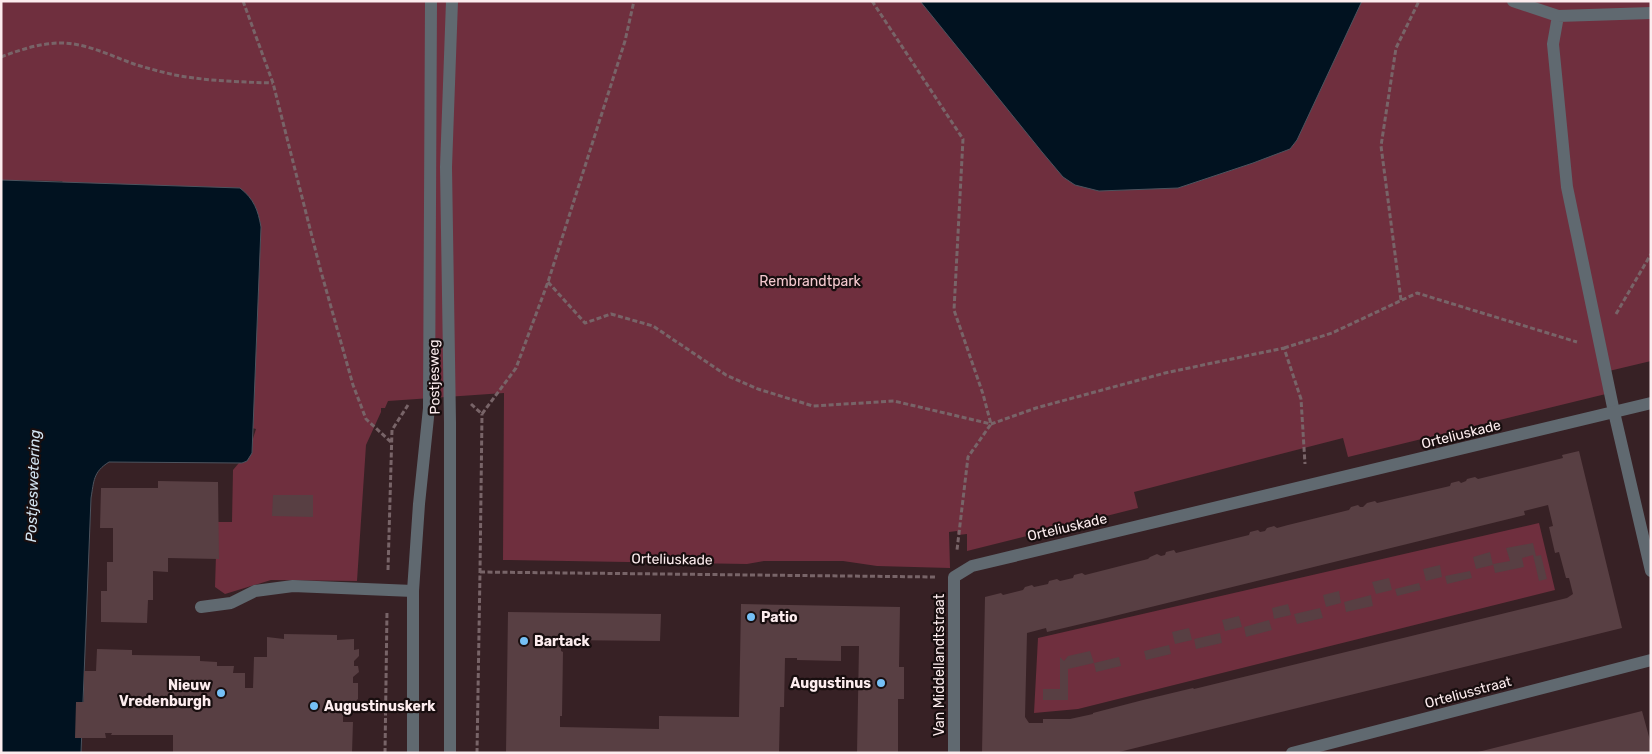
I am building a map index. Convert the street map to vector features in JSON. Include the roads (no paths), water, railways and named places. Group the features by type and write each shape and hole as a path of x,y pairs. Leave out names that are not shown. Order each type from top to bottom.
{"street":[{"name":"Postjesweg","path":"413,753 413,591 419,504 429,408 431,1"},
{"name":"Postjesweg","path":"450,753 450,422 446,167 452,1"},
{"path":"1513,1 1558,16 1651,13"},
{"path":"1558,16 1553,44 1568,187 1614,412 1651,571"},
{"name":"Orteliuskade","path":"954,577 972,566 1651,403"},
{"name":"Van Middellandtstraat","path":"954,577 954,753"},
{"path":"201,607 231,603 255,591 293,586 413,591"},
{"name":"Orteliusstraat","path":"1292,753 1651,660"}],"water":[{"path":"920,1 1362,1 1297,140 1290,149 1178,188 1099,191 1075,185 1063,177"},
{"name":"Postjeswetering","path":"1,180 240,188 255,205 261,227 252,453 247,461 242,463 109,462 100,469 95,477 91,498 81,753 1,753"}],"place":[{"name":"Patio","path":"751,617"},
{"name":"Bartack","path":"524,641"},
{"name":"Augustinus","path":"881,683"},
{"name":"Nieuw Vredenburgh","path":"221,693"},
{"name":"Augustinuskerk","path":"314,706"}],"park label":[{"name":"Rembrandtpark","path":"810,281"}]}
